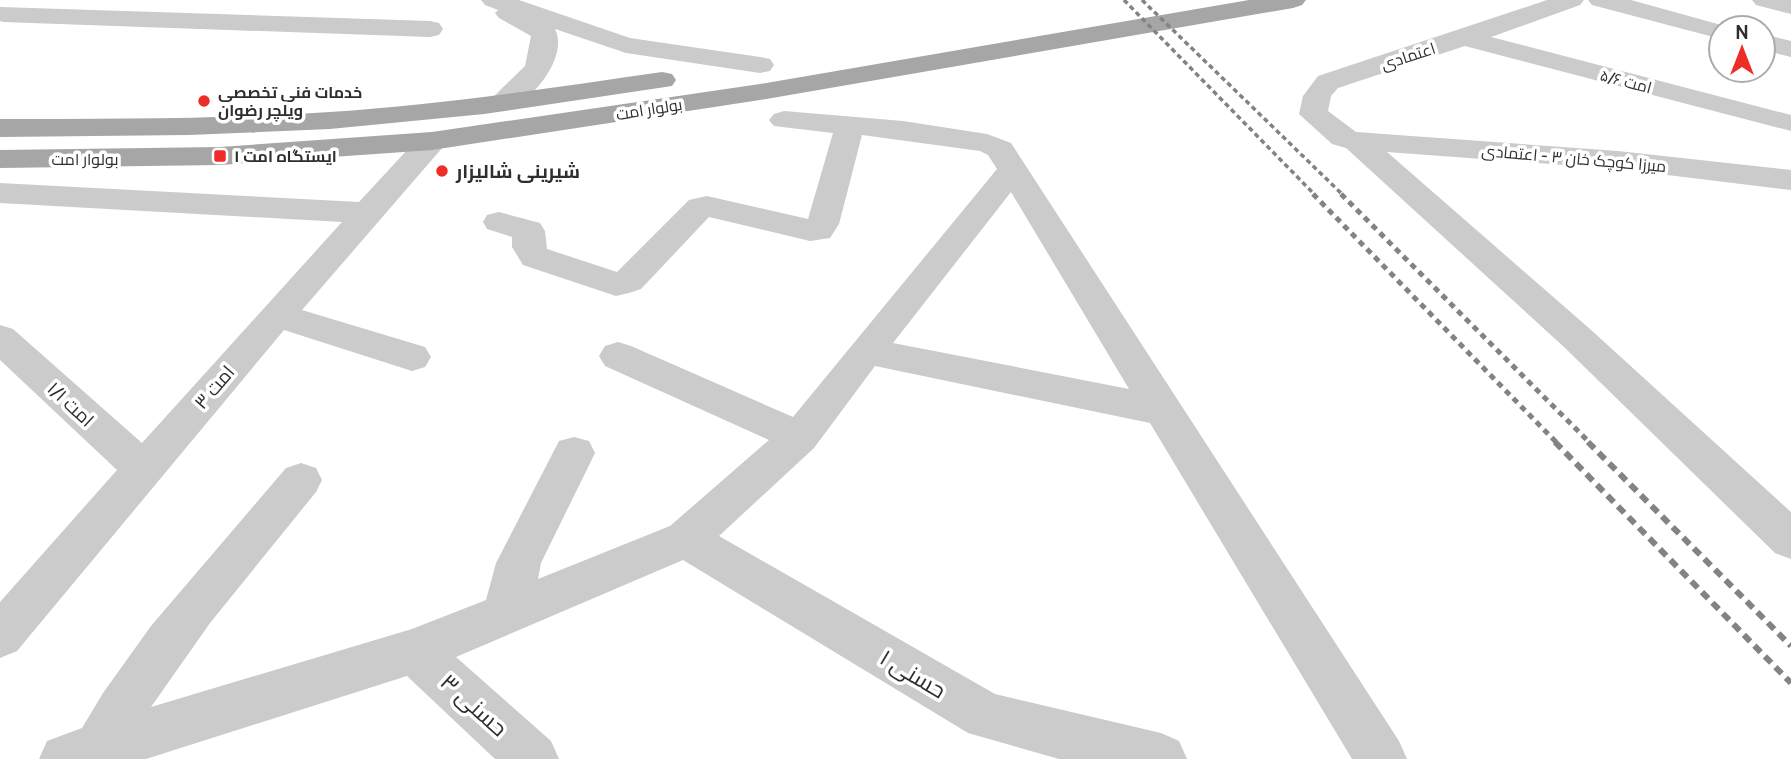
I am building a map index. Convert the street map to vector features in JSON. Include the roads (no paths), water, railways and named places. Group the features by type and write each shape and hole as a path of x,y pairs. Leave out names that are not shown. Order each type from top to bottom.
{"main road":[{"name":"بولوار امت","path":"0,128 237,126 378,117 500,103 760,65 1151,0"},
{"name":"بولوار امت","path":"0,159 220,156 432,141 760,92 1293,0"}],"street":[{"path":"485,0 544,33 545,52 533,76 500,103"},
{"path":"494,0 626,45 760,65"},
{"name":"اعتمادی","path":"1356,141 1343,138 1314,114 1314,104 1321,88 1328,82 1571,0"},
{"path":"1601,0 1707,27"},
{"path":"1765,0 1791,6"},
{"path":"2,15 52,1"},
{"path":"2,15 430,29"},
{"name":"امت ۵/۶","path":"1464,38 1788,123"},
{"path":"784,120 903,130 988,144 1000,149 1381,759"},
{"path":"499,222 528,231 529,247 535,257 616,284 623,283 629,281 700,207 707,205 818,230 822,224 849,127"},
{"name":"امت ۳","path":"0,636 277,315 432,141"},
{"path":"1356,141 1577,338 1791,540"},
{"name":"میرزا کوچک خان ۳ - اعتمادی","path":"1356,141 1618,160 1791,180"},
{"path":"82,753 415,651 686,539 800,438 866,351 1012,170"},
{"path":"0,193 369,213"},
{"path":"277,315 412,357"},
{"name":"امت ۱/۱","path":"0,338 143,469"},
{"path":"866,351 1163,411"},
{"path":"618,356 800,438"},
{"path":"506,613 519,563 574,453"},
{"path":"82,753 120,709 178,626 301,480"},
{"name":"حسنی ۱","path":"686,539 986,716 1161,759"},
{"name":"حسنی ۳","path":"415,651 533,759"}],"railway":[{"path":"1124,0 1315,195"},
{"path":"1142,0 1343,195"},
{"path":"1313,194 1557,443"},
{"path":"1341,194 1590,443"},
{"path":"1555,442 1791,683"},
{"path":"1588,442 1791,646"}],"place":[{"name":"خدمات فنی تخصصی ویلچر رضوان","path":"204,101"},
{"name":"ایستگاه امت ۱","path":"220,156"},
{"name":"شیرینی شالیزار","path":"442,171"}]}
